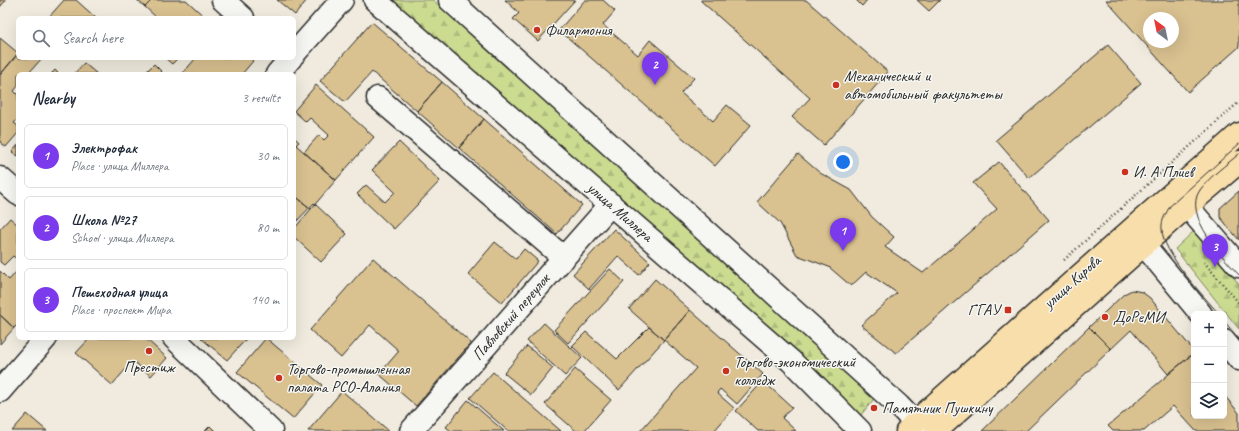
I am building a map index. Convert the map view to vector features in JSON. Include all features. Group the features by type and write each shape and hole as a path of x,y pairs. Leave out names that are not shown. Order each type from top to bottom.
{"main road":[{"name":"улица Кирова","path":"915,428 1239,134"},
{"name":"улица Кирова","path":"936,431 1186,206 1239,162"}],"street":[{"path":"223,0 241,16"},
{"path":"296,51 342,0"},
{"name":"улица Миллера","path":"375,0 791,361 860,431"},
{"path":"450,0 899,406 915,428"},
{"path":"378,98 564,258"},
{"path":"0,178 16,192"},
{"name":"Павловский переулок","path":"411,431 611,204"},
{"path":"1186,206 1239,266"},
{"path":"1144,245 1199,311"},
{"path":"0,391 44,340"},
{"path":"176,340 271,431"},
{"path":"1227,345 1239,359"}],"path":[{"path":"1059,265 1239,102"},
{"path":"1204,262 1239,303"}],"green space":[{"path":"391,0 433,0 877,395 860,416"},
{"path":"1194,231 1239,284 1239,329 1227,314 1227,311 1225,311 1175,249"}],"building":[{"path":"0,0 6,0 0,7"},
{"path":"64,0 76,0 94,16 50,16"},
{"path":"137,0 152,0 145,7"},
{"path":"152,0 186,0 204,16 155,16 145,7"},
{"path":"277,0 307,0 295,15"},
{"name":"Филармония","path":"505,0 575,0 538,41 513,19 519,13"},
{"path":"585,0 603,0 615,11 603,25 638,55 650,40 694,78 681,93 713,121 727,105 751,125 715,166 559,30"},
{"name":"Механический и автомобильный факультеты","path":"701,0 806,0 888,72 824,145 792,117 810,98"},
{"path":"856,0 867,0 862,6"},
{"path":"917,0 940,0 929,11"},
{"path":"1106,0 1239,0 1239,47 1188,92 1149,48 1179,48 1179,12 1143,12 1143,42"},
{"path":"372,22 442,82 417,111 372,72 345,102 320,81"},
{"path":"0,38 16,51 16,55 0,75"},
{"path":"1108,45 1141,83 1029,178 996,140"},
{"path":"16,56 16,60 40,60 30,72 16,72 16,88 14,91 16,93 16,121 14,123 16,124 16,135 6,147 0,142 0,75"},
{"path":"167,60 176,60 172,64"},
{"path":"194,60 253,61 244,72 184,72"},
{"path":"84,63 95,72 76,72"},
{"path":"154,64 162,72 146,72"},
{"path":"442,82 484,119 459,148 417,111"},
{"path":"316,85 374,137 336,180 304,152 319,135 324,140 329,135 310,118 306,122 296,113 296,109"},
{"path":"484,119 582,205 557,234 459,148"},
{"path":"399,142 440,181 394,229 357,194 366,185 385,202 395,192 372,170"},
{"path":"296,145 336,180 311,209 296,197"},
{"path":"16,147 16,155 12,152"},
{"path":"798,154 820,173 851,190 872,217 894,237 885,247 923,273 997,209 973,183 999,162 1049,220 896,353 861,325 897,293 866,272 851,286 829,267 797,255 780,223 757,202"},
{"path":"1239,191 1239,240 1220,217 1220,208"},
{"path":"296,197 311,209 296,227"},
{"path":"314,203 347,234 321,262 296,239 296,222"},
{"path":"10,218 16,223 16,258 13,256 4,265 0,262 0,229"},
{"path":"614,229 650,262 639,275 618,256 589,289 573,274"},
{"path":"495,242 516,259 524,249 538,261 502,303 468,274"},
{"path":"373,258 471,343 416,406 379,374 399,351 370,325 341,358 310,330"},
{"path":"610,269 624,282 568,343 554,330"},
{"path":"0,271 9,280 16,272 16,326 14,328 0,315"},
{"path":"655,279 690,310 664,340 629,309"},
{"path":"1132,290 1142,292 1150,298 1191,347 1191,355 1168,374 1131,330 1111,349 1089,327 1124,294"},
{"name":"Торгово-экономический колледж","path":"690,310 763,374 737,404 720,389 717,393 734,408 714,431 640,431 696,368 664,340"},
{"path":"0,315 14,328 0,344"},
{"path":"544,323 582,358 565,376 527,341"},
{"path":"649,327 664,340 619,390 572,346 586,332 617,359"},
{"path":"1089,327 1111,349 1026,431 982,431"},
{"path":"88,340 147,340 167,358 151,376 133,361 112,385 76,353"},
{"path":"203,340 245,340 227,360"},
{"name":"Торгово-промышленная палата РСО-Алания","path":"264,340 268,340 322,385 293,419 237,372"},
{"path":"527,346 553,368 531,395 504,373"},
{"path":"1190,356 1191,419 1227,419 1227,399 1239,413 1239,430 1237,431 1196,431 1173,406 1144,431 1113,431 1108,426"},
{"path":"575,369 611,400 584,431 576,431 545,404"},
{"path":"493,372 561,431 508,431 470,398"},
{"path":"763,381 792,407 782,418 796,431 758,431 736,411"},
{"path":"342,391 389,431 308,431"},
{"path":"468,400 504,431 451,431 446,427"},
{"path":"27,414 47,431 12,431"},
{"path":"210,426 215,431 205,431"}],"tram line":[{"path":"1216,311 1184,273 1169,250 1164,239 1162,223 1170,206 1239,144"},
{"path":"1239,154 1208,180 1200,190 1196,200 1196,211 1207,236 1239,275"},
{"path":"1227,325 1239,339"}],"place":[{"name":"Филармония","path":"537,30"},
{"name":"Школа №27","path":"655,85"},
{"name":"Механический и автомобильный факультеты","path":"836,85"},
{"name":"И. А Плиев","path":"1125,172"},
{"name":"Электрофак","path":"843,251"},
{"name":"Пешеходная улица","path":"1215,267"},
{"name":"ГГАУ","path":"1008,310"},
{"name":"ДоРеМИ","path":"1105,317"},
{"name":"Престиж","path":"149,351"},
{"name":"Торгово-экономический колледж","path":"726,371"},
{"name":"Торгово-промышленная палата РСО-Алания","path":"279,378"},
{"name":"Памятник Пушкину","path":"874,408"}]}
